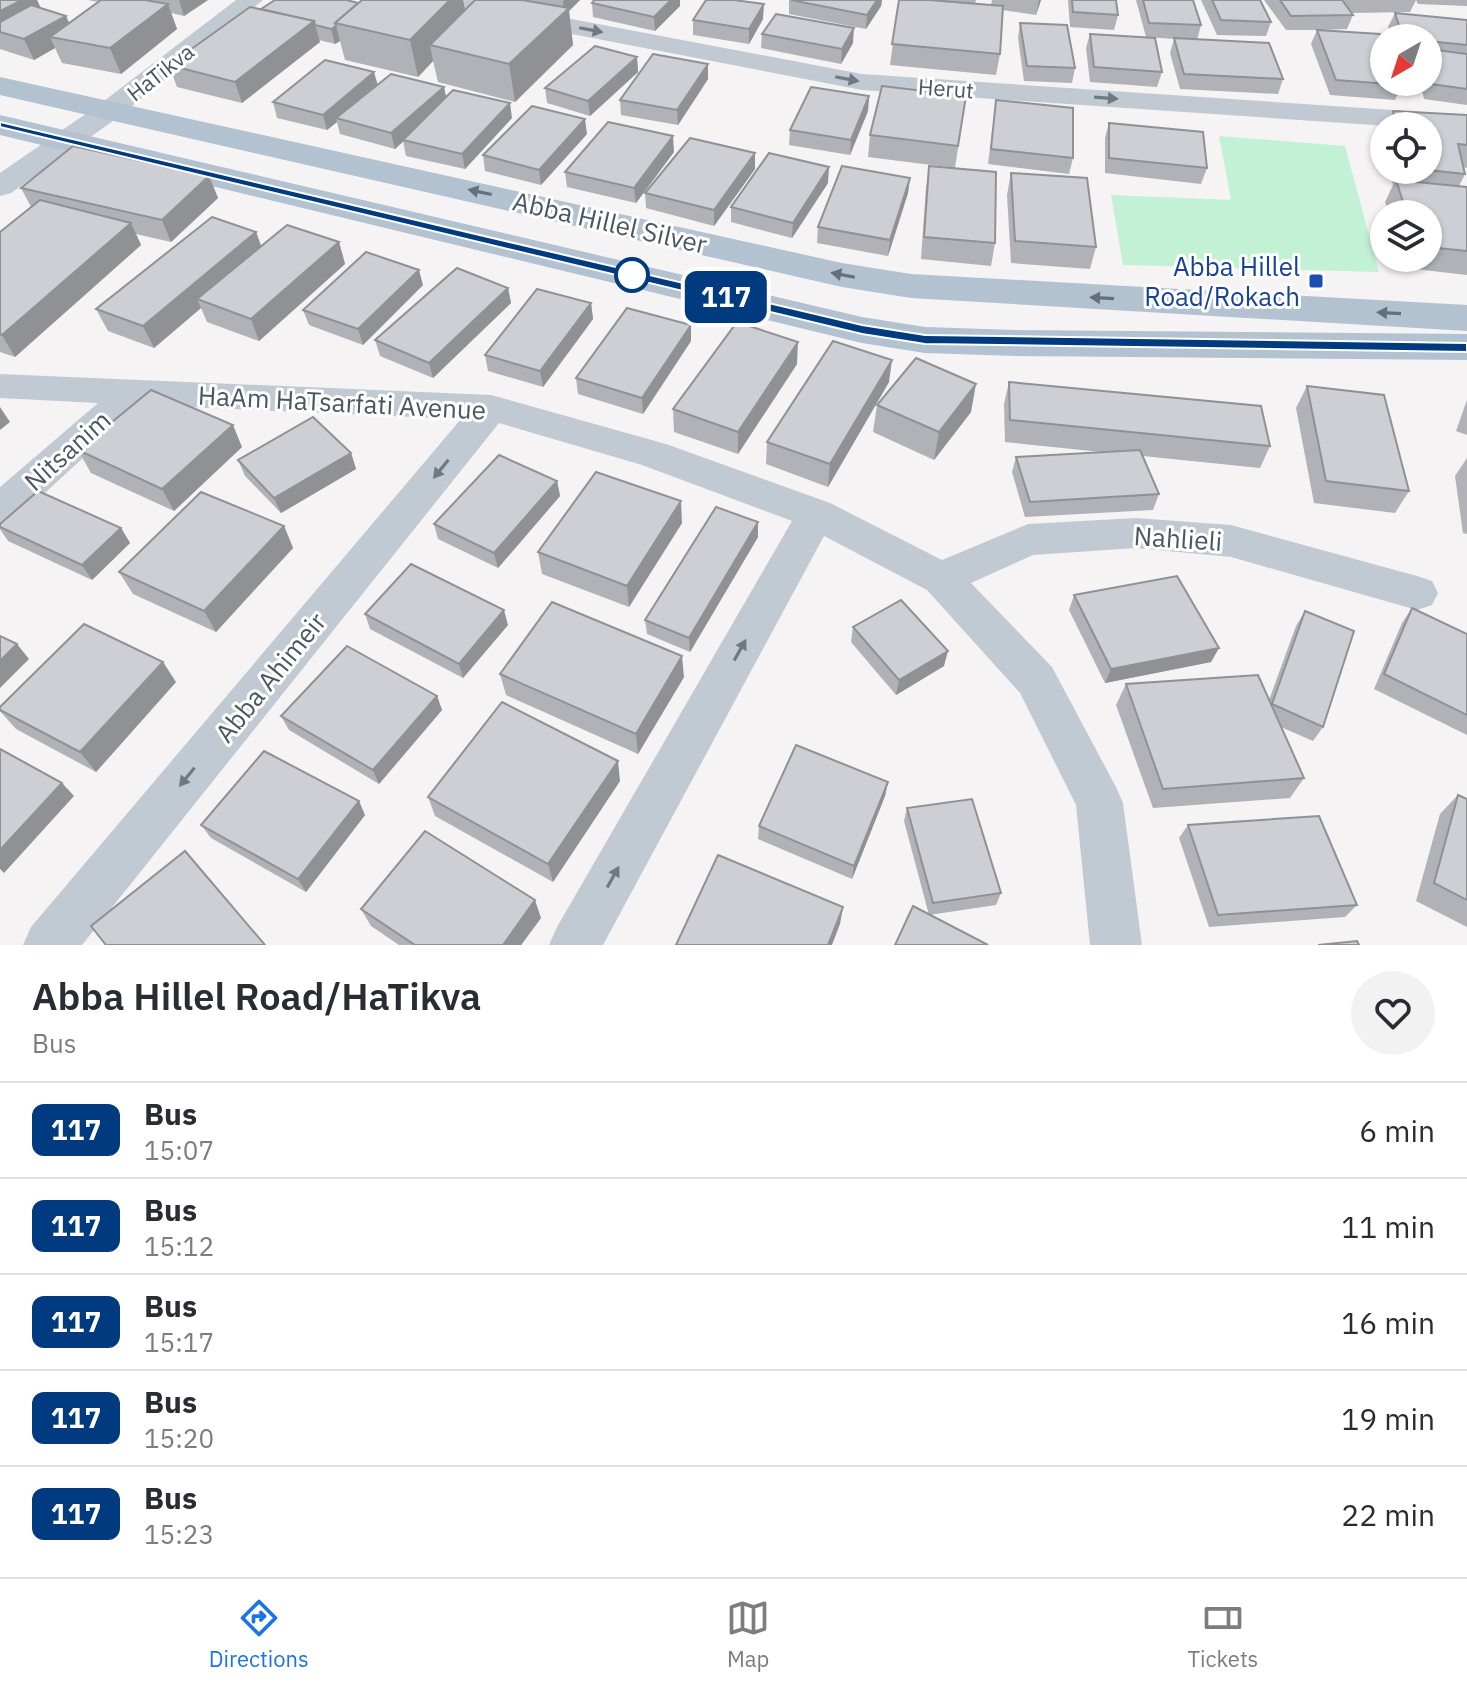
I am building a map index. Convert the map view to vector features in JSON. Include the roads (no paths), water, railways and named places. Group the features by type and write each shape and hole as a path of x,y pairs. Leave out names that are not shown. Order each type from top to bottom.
{"main road":[{"name":"Abba Hillel Silver","path":"0,86 842,275 911,286 1467,318"},
{"name":"Abba Hillel Silver","path":"0,125 862,330 925,340 1467,347"}],"street":[{"name":"HaTikva","path":"0,187 110,110 251,0"},
{"name":"Herut","path":"432,0 862,82 1467,123"},
{"name":"HaAm HaTsarfati Avenue","path":"0,386 491,408 653,454 816,514 941,578 1036,680 1099,803 1116,945"},
{"name":"Nitsanim","path":"0,510 134,391"},
{"name":"Abba Ahimeir","path":"49,945 491,408"},
{"path":"575,945 816,514"},
{"name":"Nahlieli","path":"941,578 1028,540 1136,533 1231,541 1417,593"}],"place":[{"name":"Abba Hillel Road/Rokach","path":"1316,281"}]}
